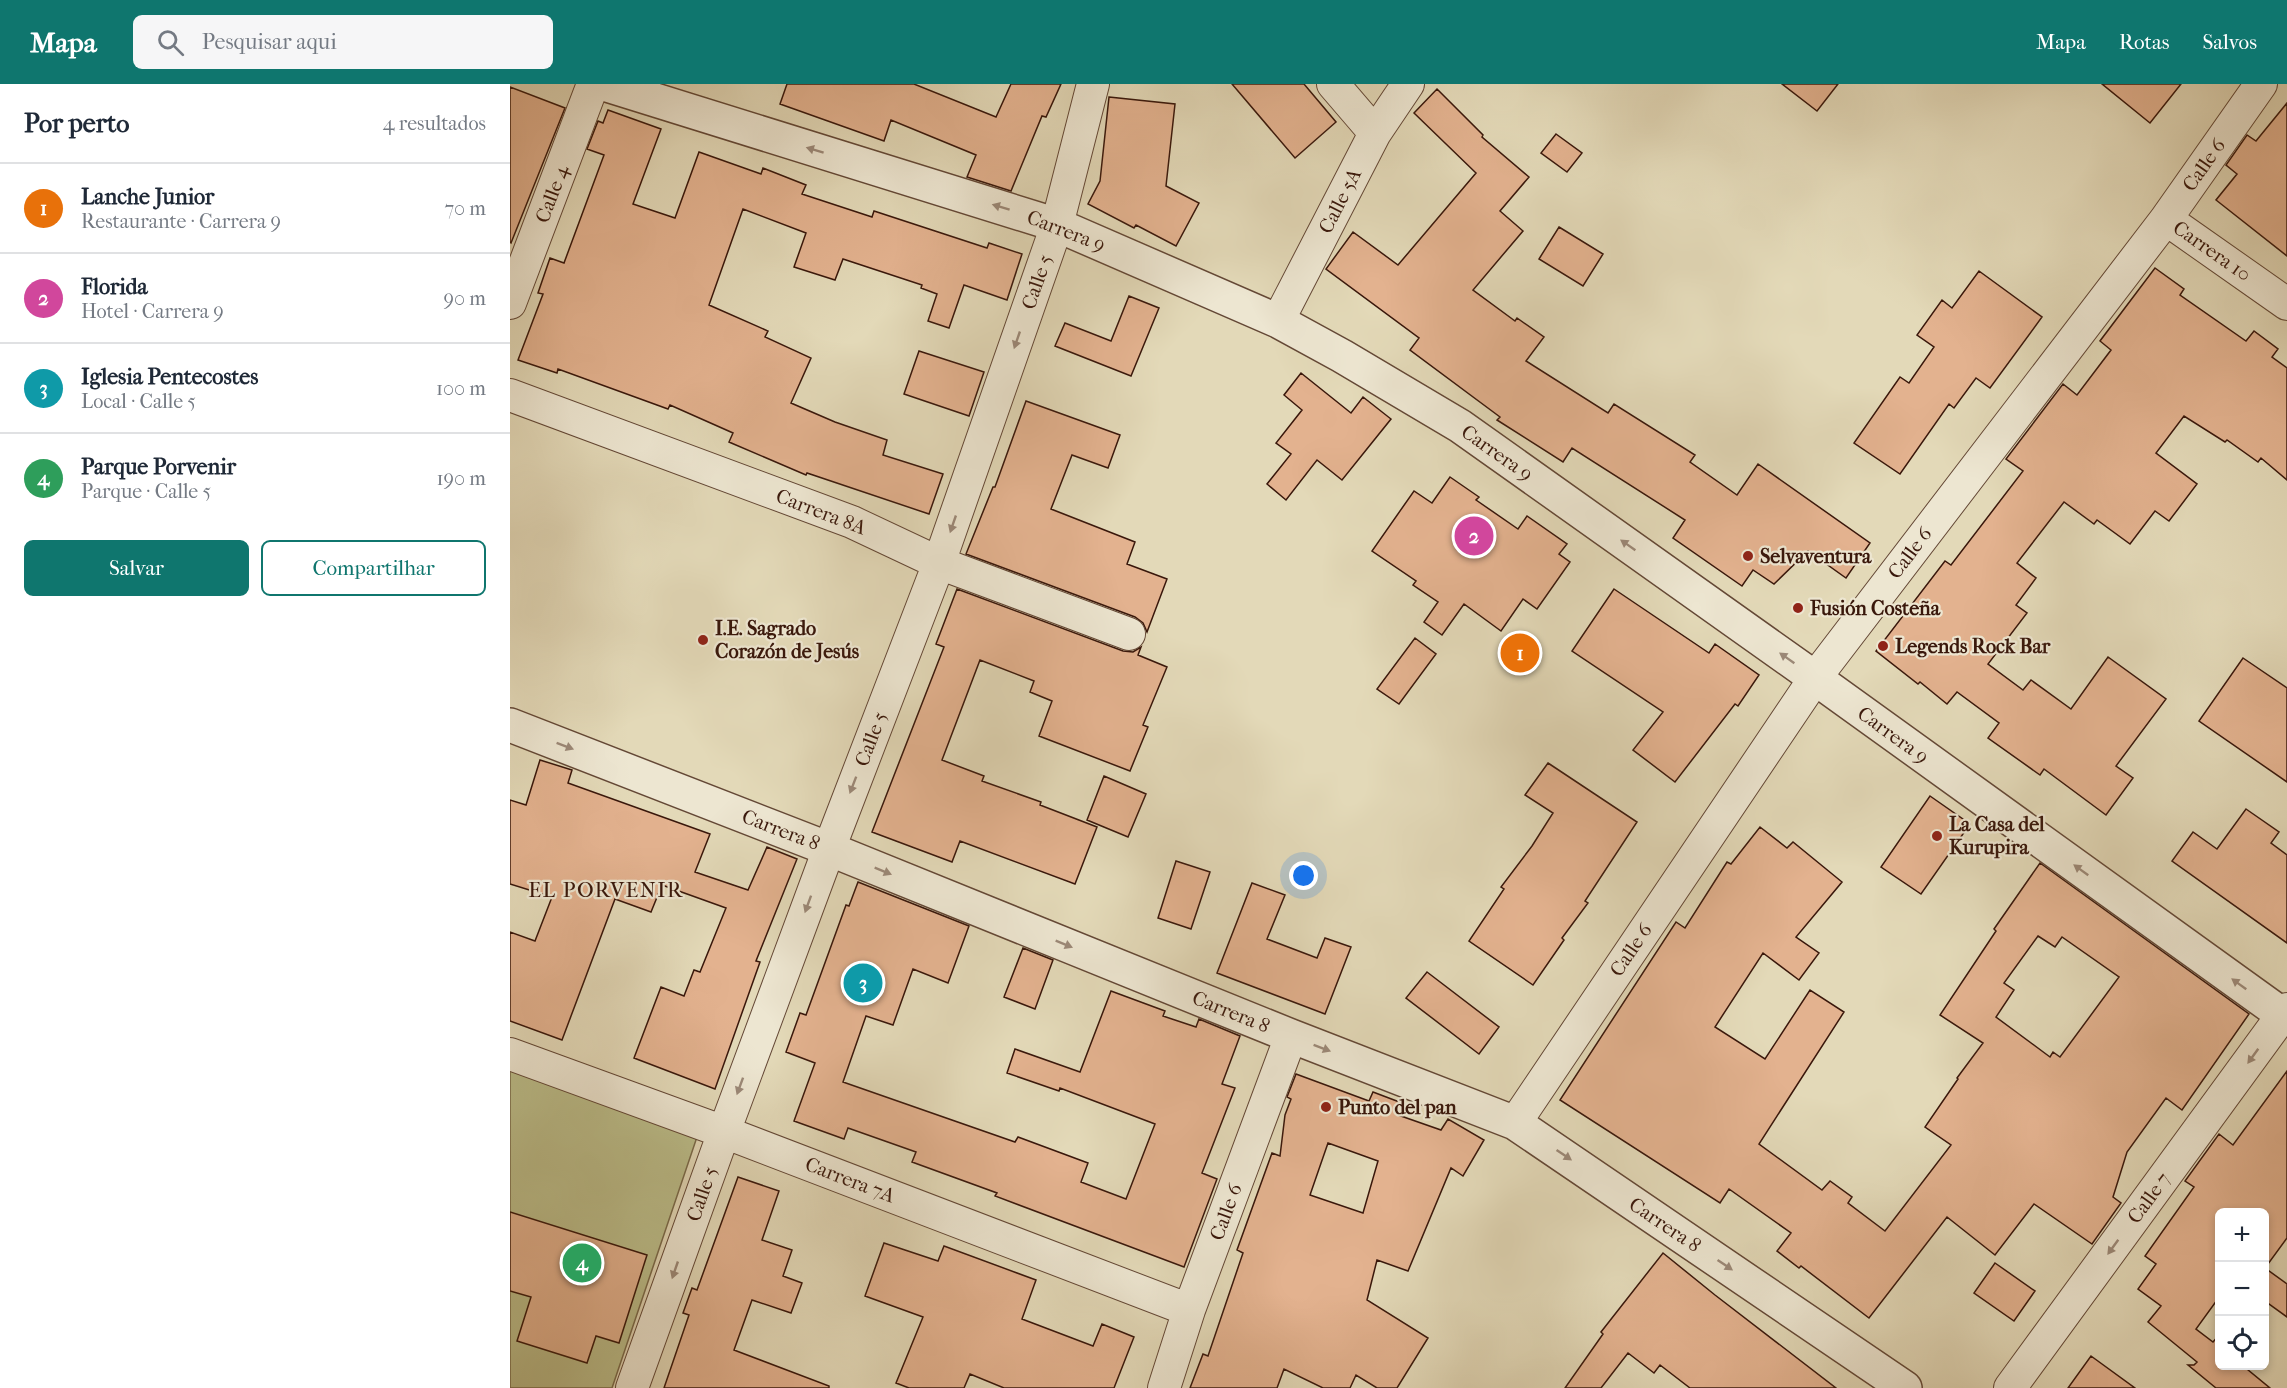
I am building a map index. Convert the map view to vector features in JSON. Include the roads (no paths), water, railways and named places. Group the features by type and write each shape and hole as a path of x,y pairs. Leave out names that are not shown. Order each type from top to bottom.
{"street":[{"name":"Calle 4","path":"510,303 593,84"},
{"name":"Carrera 9","path":"604,84 1057,225 1278,321 1342,356 1460,426 2286,1014"},
{"name":"Calle 5","path":"632,1388 829,849 939,563 1057,225 1093,84"},
{"path":"1333,84 1375,133"},
{"name":"Calle 5A","path":"1278,321 1375,133 1408,84"},
{"name":"Calle 6","path":"1515,1123 1815,678 2166,219 2261,84"},
{"name":"Carrera 10","path":"2166,219 2287,304"},
{"name":"Carrera 8A","path":"510,395 852,522 939,563 1130,634"},
{"name":"Carrera 8","path":"510,725 829,849 1291,1036 1515,1123 1905,1388"},
{"name":"Calle 7","path":"2010,1388 2286,1014"},
{"name":"Calle 6","path":"1164,1388 1189,1310 1291,1036"},
{"name":"Carrera 7A","path":"510,1054 724,1132 1189,1310"}],"place":[{"name":"Florida","path":"1474,536"},
{"name":"Selvaventura","path":"1748,556"},
{"name":"Fusión Costeña","path":"1798,608"},
{"name":"I.E. Sagrado Corazón de Jesús","path":"703,640"},
{"name":"Legends Rock Bar","path":"1883,646"},
{"name":"Lanche Junior","path":"1520,653"},
{"name":"La Casa del Kurupira","path":"1937,836"},
{"name":"Iglesia Pentecostes","path":"863,983"},
{"name":"Punto del pan","path":"1326,1107"},
{"name":"Parque Porvenir","path":"582,1263"}],"district":[{"name":"EL PORVENIR","path":"606,890"}]}
